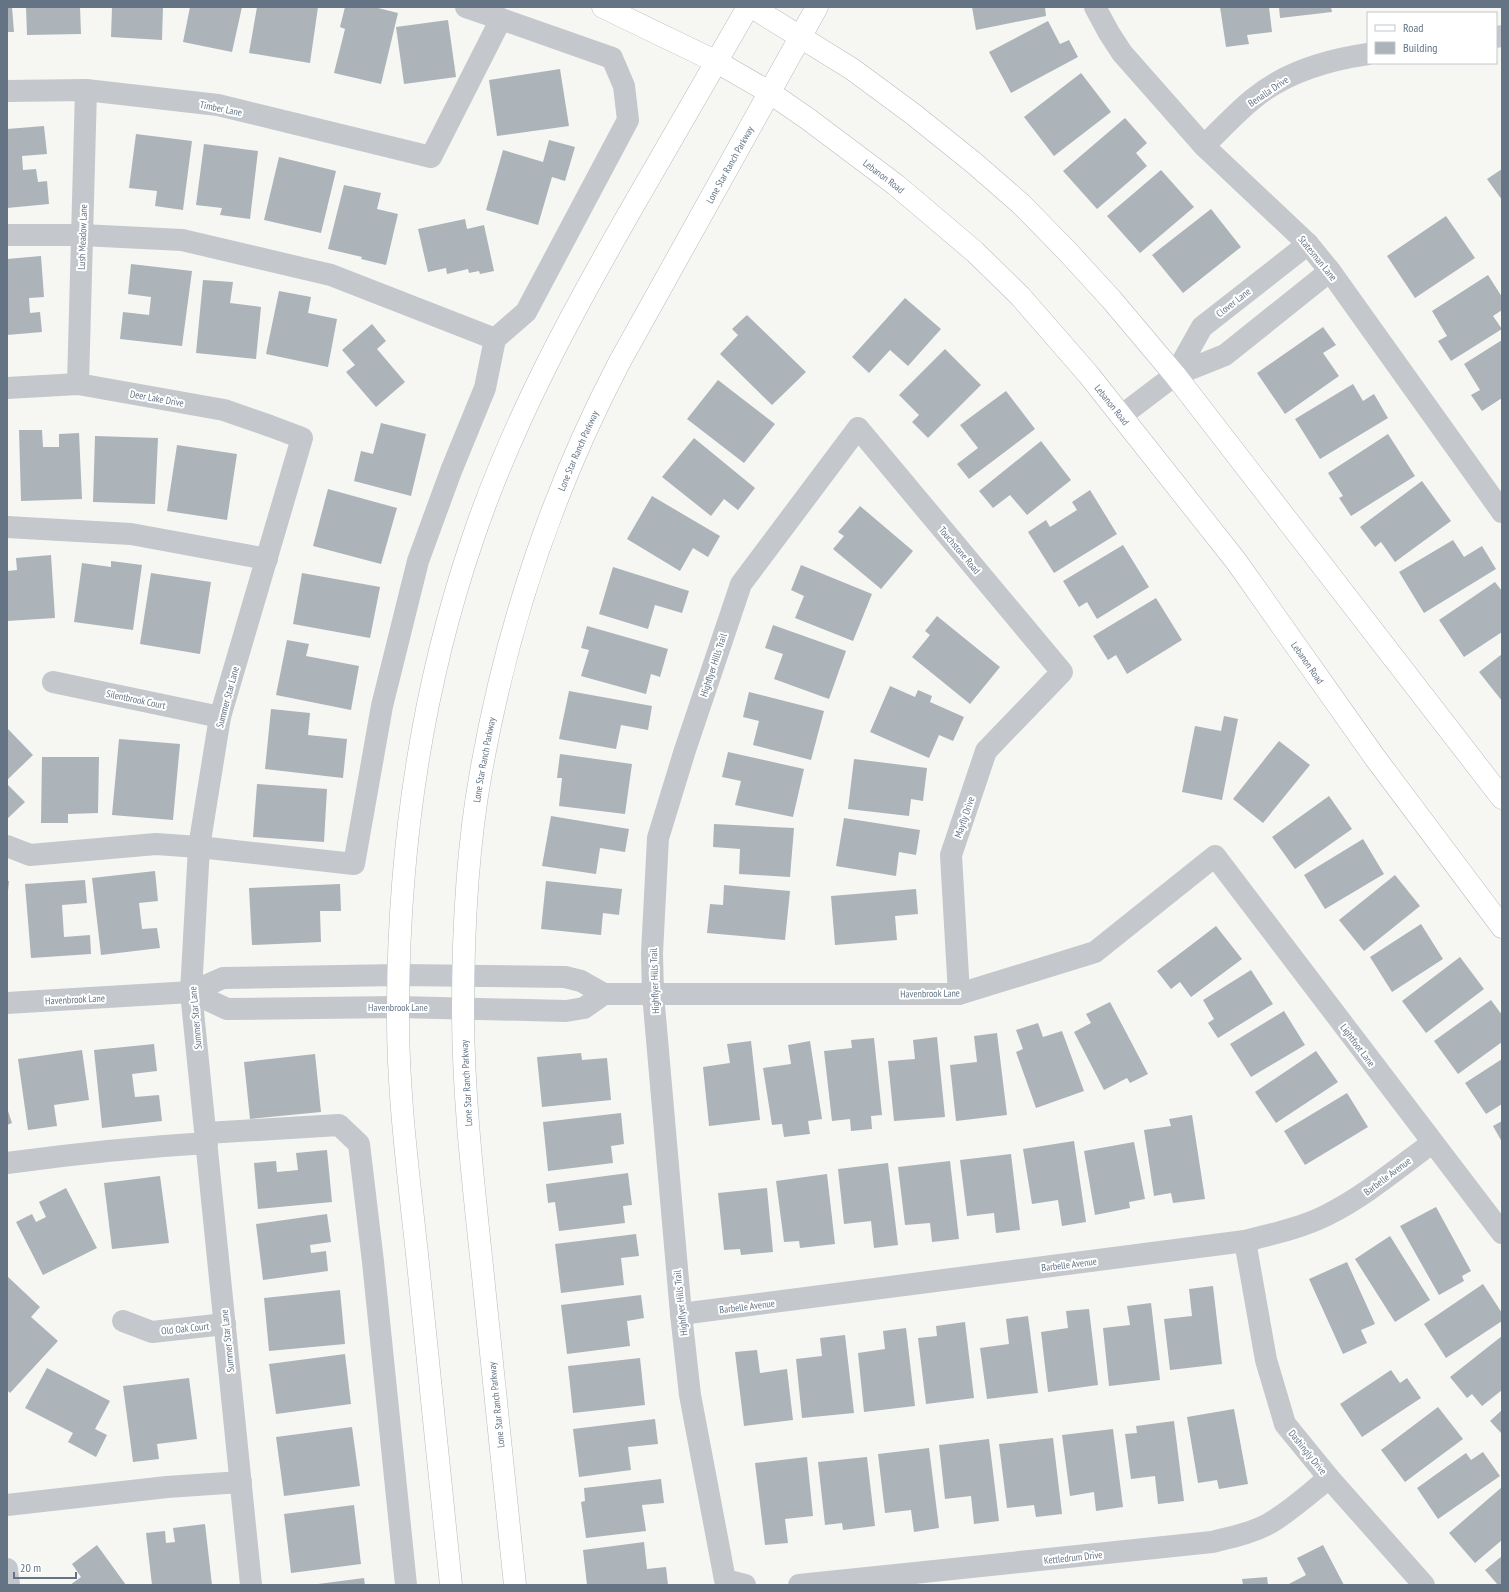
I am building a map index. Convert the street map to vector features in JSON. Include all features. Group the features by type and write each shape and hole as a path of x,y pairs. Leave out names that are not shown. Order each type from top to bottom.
{"main road":[{"name":"Lebanon Road","path":"603,7 717,62 770,92 896,185 975,252 1020,296 1056,336 1236,561 1376,759 1502,927"},
{"path":"451,1585 402,1110 398,1007 398,975 404,874 410,811 419,753 431,693 448,622 473,538 532,392 596,270 748,7"},
{"path":"752,7 852,69 913,114 974,163 1021,204 1111,299 1175,375 1502,798"},
{"name":"Lone Star Ranch Parkway","path":"515,1585 464,1081 463,1008 466,898 480,774 492,715 521,606 540,546 579,446 600,399 817,7"}],"street":[{"path":"7,846 30,855 156,844 199,847 354,864 382,706 418,561 451,471 485,388 495,339 526,312 628,120 624,86 612,58 466,7"},
{"name":"Statesman Lane","path":"1095,7 1122,53 1204,146 1308,244 1330,271 1502,512"},
{"name":"Timber Lane","path":"7,91 86,90 218,106 431,157 501,19"},
{"name":"Benalla Drive","path":"1204,146 1253,99 1278,81 1303,69 1347,57 1367,54"},
{"name":"Lush Meadow Lane","path":"78,384 86,90"},
{"path":"7,235 82,235 182,240 331,275 495,339"},
{"name":"Clover Lane","path":"1175,375 1202,327 1308,244"},
{"name":"Clover Lane","path":"1121,416 1175,375 1225,355 1330,271"},
{"name":"Deer Lake Drive","path":"7,388 78,384 224,410 302,438"},
{"name":"Touchstone Road","path":"858,428 1062,672"},
{"name":"Highflyer Hills Trail","path":"735,1583 690,1395 680,1314 653,994 652,953 658,838 685,750 741,584 858,428"},
{"name":"Summer Star Lane","path":"251,1585 191,992 199,847 220,717 302,438"},
{"path":"7,527 131,534 267,559"},
{"name":"Mayfly Drive","path":"960,994 951,855 986,751 1062,672"},
{"name":"Silentbrook Court","path":"53,682 220,717"},
{"name":"Havenbrook Lane","path":"7,1003 191,992 223,978 398,975 565,977 581,980 604,994 960,994 1095,952 1215,856"},
{"name":"Lightfoot Lane","path":"1215,856 1502,1233"},
{"name":"Havenbrook Lane","path":"191,992 227,1009 398,1007 566,1011 584,1008 604,994"},
{"path":"7,1163 139,1148 206,1138 339,1125 359,1144 406,1585"},
{"name":"Barbelle Avenue","path":"680,1314 1245,1241 1294,1228 1326,1216 1357,1198 1432,1143"},
{"name":"Dashingly Drive","path":"1245,1241 1266,1360 1285,1424 1329,1478 1424,1585"},
{"name":"Old Oak Court","path":"123,1321 152,1332 225,1324"},
{"name":"Kettledrum Drive","path":"798,1585 1212,1542 1242,1535 1270,1523 1296,1505 1329,1478"},
{"path":"7,1505 167,1487 241,1482"},
{"path":"7,1569 8,1585"}],"building":[{"path":"7,7 12,7 14,32 7,32"},
{"path":"26,7 80,7 81,34 27,35"},
{"path":"112,7 163,7 162,40 111,37"},
{"path":"190,7 242,7 232,52 183,42"},
{"path":"257,7 318,7 310,63 249,53"},
{"path":"345,7 374,7 398,13 381,84 334,73 345,29 340,27"},
{"path":"972,7 1045,7 1046,16 976,30"},
{"path":"1220,7 1269,7 1272,32 1247,35 1249,44 1226,47"},
{"path":"1279,7 1331,7 1332,12 1280,18"},
{"path":"448,20 456,77 404,84 396,27"},
{"path":"1048,21 1060,44 1069,40 1078,57 1011,93 989,52"},
{"path":"560,69 569,126 497,136 489,80"},
{"path":"1081,73 1111,112 1054,156 1024,117"},
{"path":"1125,118 1147,143 1136,153 1147,166 1097,209 1063,171"},
{"path":"44,126 47,154 22,156 23,170 36,169 38,182 47,181 49,204 7,208 7,129"},
{"path":"136,134 192,141 183,210 155,206 157,191 129,188"},
{"path":"549,140 575,147 565,181 552,177 538,225 486,210 503,150 543,162"},
{"path":"204,144 258,151 250,219 220,215 222,208 196,205"},
{"path":"279,157 336,171 321,233 264,220"},
{"path":"1502,169 1502,200 1487,179"},
{"path":"1161,170 1194,207 1140,253 1107,216"},
{"path":"344,185 381,193 377,209 398,214 386,265 361,259 362,257 328,249"},
{"path":"1211,209 1241,247 1183,293 1152,255"},
{"path":"1446,216 1475,258 1415,298 1387,256"},
{"path":"465,219 467,229 484,225 494,271 480,274 479,271 469,273 468,269 447,274 446,268 428,272 418,229"},
{"path":"41,256 44,297 29,298 30,313 40,312 42,332 7,335 7,259"},
{"path":"131,264 192,271 182,346 120,339 123,312 149,315 151,297 128,294"},
{"path":"1488,275 1502,297 1502,310 1493,316 1502,329 1451,361 1438,341 1447,336 1432,311"},
{"path":"203,280 233,282 230,303 261,307 256,359 196,353"},
{"path":"279,291 311,297 308,313 337,319 328,367 266,354"},
{"path":"905,298 941,329 908,366 890,350 869,373 852,357"},
{"path":"747,315 806,372 772,405 720,354 738,335 732,329"},
{"path":"372,324 386,341 377,349 405,382 376,407 346,372 355,365 342,350"},
{"path":"1323,327 1336,345 1323,353 1339,376 1285,414 1257,373"},
{"path":"1502,340 1502,398 1482,411 1471,395 1480,390 1464,364"},
{"path":"945,349 981,385 928,438 912,422 919,415 899,395"},
{"path":"718,380 775,424 744,463 687,419"},
{"path":"1353,384 1363,401 1374,394 1388,418 1320,459 1295,419"},
{"path":"1006,391 1035,429 969,479 957,464 978,448 960,425"},
{"path":"381,423 426,434 411,496 354,481 361,451 373,454"},
{"path":"19,430 42,430 43,447 59,447 59,434 79,433 82,499 21,501"},
{"path":"1388,434 1415,476 1351,516 1339,498 1343,496 1328,473"},
{"path":"95,436 158,438 155,504 93,502"},
{"path":"694,438 755,488 738,510 724,499 711,516 662,477"},
{"path":"1041,441 1071,480 1027,515 1010,495 993,508 979,491"},
{"path":"177,445 237,454 227,520 167,511"},
{"path":"1422,481 1451,521 1395,562 1381,542 1375,547 1360,527"},
{"path":"328,489 397,508 381,564 313,546"},
{"path":"1090,490 1117,534 1054,573 1028,532 1046,520 1050,527 1077,510 1072,502"},
{"path":"652,496 720,536 708,557 693,548 680,571 627,539"},
{"path":"860,506 913,551 881,589 833,549 844,536 838,532"},
{"path":"1453,540 1464,557 1482,546 1496,569 1424,613 1399,572"},
{"path":"1123,545 1149,587 1097,619 1087,602 1079,607 1063,581"},
{"path":"51,555 55,618 7,621 7,571 17,570 16,558"},
{"path":"111,561 142,565 133,630 74,622 82,563 111,567"},
{"path":"801,565 872,594 853,641 795,618 804,596 791,590"},
{"path":"613,567 689,591 682,613 655,605 648,629 599,614"},
{"path":"151,573 211,582 200,654 140,644"},
{"path":"302,573 380,587 370,638 293,624"},
{"path":"1495,582 1502,591 1502,632 1464,657 1439,620"},
{"path":"1156,598 1182,640 1127,674 1116,655 1108,660 1093,636"},
{"path":"937,616 1000,667 970,704 912,657 930,635 925,631"},
{"path":"773,625 846,651 829,699 774,679 783,654 765,648"},
{"path":"587,626 668,649 660,677 651,674 646,694 581,676 589,650 581,648"},
{"path":"287,640 309,644 306,656 359,666 351,710 276,695"},
{"path":"1502,654 1502,701 1479,672"},
{"path":"890,686 915,697 918,690 932,696 930,702 964,717 953,741 939,735 929,758 870,732"},
{"path":"569,691 652,706 648,730 621,725 616,749 559,739"},
{"path":"749,692 824,711 811,760 753,745 759,721 743,717"},
{"path":"271,709 310,713 308,735 347,739 343,778 265,769"},
{"path":"1224,716 1238,719 1222,800 1182,792 1195,726 1221,731"},
{"path":"7,728 33,755 7,780"},
{"path":"119,739 180,744 173,820 112,815"},
{"path":"1279,741 1310,765 1263,823 1233,799"},
{"path":"728,752 804,769 793,817 735,805 741,781 722,777"},
{"path":"560,754 632,764 625,814 559,806 562,778 557,778"},
{"path":"42,757 99,757 98,813 68,814 68,823 41,823"},
{"path":"854,759 927,768 923,801 911,799 909,816 848,809"},
{"path":"7,784 25,802 7,819"},
{"path":"257,784 327,789 324,842 253,837"},
{"path":"1329,796 1352,829 1295,869 1272,837"},
{"path":"551,816 629,829 625,852 600,848 596,874 542,866"},
{"path":"844,818 920,830 916,855 899,852 896,876 836,866"},
{"path":"714,824 794,828 790,877 739,874 740,849 713,847"},
{"path":"1363,839 1384,874 1325,909 1304,875"},
{"path":"155,871 158,901 139,903 142,929 157,928 160,948 101,955 92,878"},
{"path":"1395,875 1420,906 1364,951 1339,920"},
{"path":"85,880 87,903 62,905 64,937 90,935 91,954 31,958 25,884"},
{"path":"7,881 9,881 8,891 7,891"},
{"path":"546,881 622,889 619,915 603,913 601,935 541,929"},
{"path":"340,884 341,911 320,911 321,942 252,945 249,888"},
{"path":"724,885 790,891 785,940 707,933 710,904 723,905"},
{"path":"916,889 918,914 895,916 897,940 835,945 831,896"},
{"path":"1421,924 1443,959 1392,992 1370,957"},
{"path":"1216,926 1242,959 1191,997 1180,982 1171,989 1157,971"},
{"path":"1460,957 1484,989 1426,1033 1402,1001"},
{"path":"1251,970 1273,1004 1218,1038 1208,1023 1214,1019 1203,1000"},
{"path":"1491,1000 1502,1015 1502,1042 1458,1074 1434,1041"},
{"path":"1110,1002 1148,1074 1130,1083 1127,1078 1104,1090 1074,1032 1091,1023 1086,1014"},
{"path":"1284,1011 1305,1045 1251,1077 1230,1044"},
{"path":"1038,1023 1043,1037 1062,1031 1084,1091 1036,1108 1016,1052 1023,1049 1016,1030"},
{"path":"997,1033 1007,1115 956,1121 950,1065 977,1062 974,1036"},
{"path":"937,1037 945,1117 894,1121 888,1061 915,1059 913,1040"},
{"path":"874,1038 882,1115 871,1116 872,1129 851,1131 850,1119 832,1121 824,1051 852,1048 851,1040"},
{"path":"751,1041 760,1120 709,1126 703,1067 730,1063 727,1044"},
{"path":"810,1041 822,1119 808,1121 810,1134 784,1137 782,1124 772,1125 763,1068 791,1064 788,1045"},
{"path":"154,1044 157,1071 132,1074 135,1097 159,1095 162,1121 102,1128 94,1050"},
{"path":"82,1050 89,1100 54,1105 57,1126 28,1130 18,1059"},
{"path":"1316,1051 1338,1082 1276,1123 1255,1092"},
{"path":"581,1053 582,1060 607,1058 611,1100 542,1107 537,1057"},
{"path":"315,1054 321,1112 250,1119 244,1062"},
{"path":"1502,1059 1502,1104 1486,1114 1465,1083"},
{"path":"1347,1093 1368,1127 1305,1165 1284,1131"},
{"path":"7,1108 12,1123 7,1125"},
{"path":"621,1113 624,1144 611,1146 613,1163 548,1171 543,1122"},
{"path":"1192,1115 1205,1199 1173,1203 1171,1193 1154,1196 1144,1130 1171,1126 1169,1119"},
{"path":"1502,1121 1502,1142 1493,1126"},
{"path":"1074,1141 1086,1222 1062,1226 1058,1200 1032,1204 1023,1149"},
{"path":"1134,1142 1145,1199 1129,1202 1130,1208 1095,1215 1084,1151"},
{"path":"327,1150 332,1202 258,1209 254,1163 276,1161 277,1172 298,1170 296,1153"},
{"path":"1011,1154 1020,1230 996,1233 994,1213 967,1216 960,1160"},
{"path":"950,1161 959,1239 932,1242 930,1223 905,1225 898,1167"},
{"path":"888,1163 898,1245 874,1248 871,1221 844,1224 838,1169"},
{"path":"628,1173 632,1205 623,1206 625,1223 559,1231 555,1202 548,1203 546,1184"},
{"path":"827,1174 835,1244 800,1248 799,1241 784,1242 776,1181"},
{"path":"160,1176 169,1243 112,1249 104,1183"},
{"path":"66,1188 97,1248 43,1275 16,1222 32,1214 36,1222 46,1217 39,1202"},
{"path":"767,1188 773,1252 741,1255 740,1249 724,1250 718,1193"},
{"path":"1436,1207 1471,1271 1462,1276 1464,1281 1439,1295 1400,1226"},
{"path":"327,1214 331,1242 310,1245 311,1253 326,1251 328,1271 263,1280 256,1224"},
{"path":"636,1234 639,1256 621,1258 624,1285 561,1293 555,1244"},
{"path":"1390,1236 1430,1300 1395,1322 1355,1259"},
{"path":"1347,1262 1375,1324 1361,1330 1367,1343 1343,1354 1309,1279"},
{"path":"7,1276 40,1307 31,1317 58,1341 10,1393 7,1390"},
{"path":"1483,1284 1502,1313 1502,1321 1446,1358 1424,1324"},
{"path":"1213,1286 1222,1364 1170,1370 1164,1319 1192,1316 1189,1289"},
{"path":"340,1290 345,1344 269,1351 264,1298"},
{"path":"641,1295 644,1318 627,1321 630,1346 567,1354 561,1305"},
{"path":"1151,1303 1160,1380 1109,1386 1103,1328 1130,1325 1127,1306"},
{"path":"1089,1309 1098,1385 1048,1392 1041,1332 1068,1328 1066,1311"},
{"path":"1028,1316 1038,1393 987,1399 980,1348 1009,1344 1006,1319"},
{"path":"965,1322 974,1398 926,1404 918,1338 937,1336 936,1326"},
{"path":"906,1328 915,1406 864,1412 858,1353 885,1349 883,1331"},
{"path":"845,1335 854,1413 802,1418 796,1359 822,1356 820,1338"},
{"path":"1502,1336 1502,1390 1482,1406 1472,1394 1467,1398 1450,1377"},
{"path":"757,1350 760,1373 787,1369 793,1420 744,1426 735,1352"},
{"path":"345,1354 351,1404 276,1414 269,1364"},
{"path":"640,1358 645,1405 573,1413 568,1366"},
{"path":"47,1368 110,1401 95,1429 107,1435 96,1457 68,1442 73,1433 25,1408"},
{"path":"1391,1370 1400,1383 1407,1378 1421,1398 1362,1437 1340,1404"},
{"path":"189,1378 197,1439 157,1444 159,1459 133,1462 123,1386"},
{"path":"1438,1407 1463,1439 1405,1482 1381,1450"},
{"path":"1234,1409 1248,1484 1219,1489 1217,1480 1198,1483 1187,1417"},
{"path":"1502,1410 1502,1434 1490,1421"},
{"path":"655,1419 658,1444 628,1447 631,1470 579,1477 573,1429"},
{"path":"1174,1421 1184,1501 1158,1504 1155,1476 1131,1479 1125,1434 1137,1433 1136,1426"},
{"path":"352,1427 360,1486 284,1496 276,1437"},
{"path":"1113,1429 1123,1507 1096,1511 1094,1492 1070,1496 1062,1435"},
{"path":"1053,1438 1062,1514 1036,1517 1034,1505 1007,1508 999,1444"},
{"path":"989,1439 999,1521 974,1524 971,1496 945,1499 939,1445"},
{"path":"929,1448 939,1528 914,1532 911,1510 885,1513 878,1454"},
{"path":"1483,1452 1500,1476 1438,1519 1417,1488 1466,1453 1471,1460"},
{"path":"807,1457 813,1516 785,1519 788,1543 765,1545 755,1463"},
{"path":"867,1457 875,1526 843,1530 842,1523 825,1525 818,1462"},
{"path":"661,1479 664,1503 642,1505 646,1531 586,1538 581,1502 585,1501 584,1488"},
{"path":"1502,1487 1502,1540 1475,1563 1449,1533"},
{"path":"354,1505 361,1564 291,1573 284,1514"},
{"path":"205,1524 212,1585 152,1585 146,1533 165,1531 166,1543 175,1542 173,1528"},
{"path":"644,1542 647,1569 666,1567 668,1585 587,1585 583,1550"},
{"path":"97,1545 126,1585 70,1585 81,1577 72,1564"},
{"path":"1323,1545 1344,1585 1287,1585 1306,1575 1297,1558"},
{"path":"1502,1556 1502,1585 1498,1585 1485,1570"},
{"path":"1267,1577 1268,1585 1243,1585 1242,1579"},
{"path":"364,1578 365,1585 318,1585 318,1584"}]}
